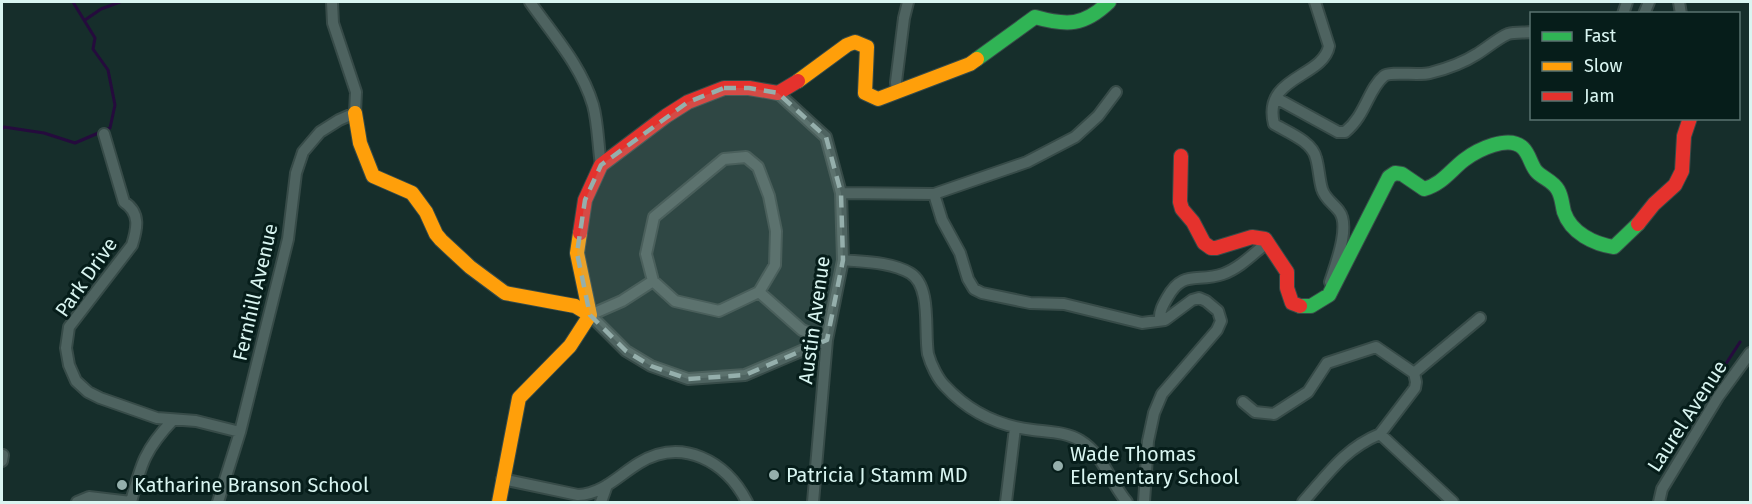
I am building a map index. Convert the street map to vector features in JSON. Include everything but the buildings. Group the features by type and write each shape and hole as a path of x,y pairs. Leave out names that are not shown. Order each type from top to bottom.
{"street":[{"path":"332,2 333,23 356,93 355,113 360,143 373,176 412,193 426,212 436,234 470,267 505,293 575,306 590,315 626,351 651,366 688,379 746,375 826,340"},
{"path":"530,2 576,65 588,90 594,107 601,165"},
{"path":"897,92 896,82 904,18 909,2"},
{"path":"590,315 577,253 585,200 601,165 688,102 724,88 749,88 778,93 790,87 847,45 855,42 867,47 863,87 865,93 878,99 970,64 1035,18 1054,23 1078,24 1093,16 1109,2"},
{"path":"1315,2 1329,46 1328,53 1283,87 1276,98 1272,115 1274,124 1311,147 1316,155 1323,192 1331,205 1340,212 1343,224 1342,238 1329,295"},
{"path":"1276,98 1338,132 1345,132 1360,117 1375,88 1389,73 1427,74 1474,56 1509,33 1530,32"},
{"path":"841,193 934,194 1027,162 1075,137 1098,116 1116,92"},
{"name":"Austin Avenue","path":"778,93 826,137 841,193 843,260 826,340 813,502"},
{"name":"Fernhill Avenue","path":"218,502 240,432 288,239 296,173 303,152 320,132 355,113"},
{"path":"1181,156 1180,207 1193,222 1202,242 1216,248 1251,236 1259,236 1268,242 1287,272 1287,288 1292,303 1300,308 1312,306 1329,295 1389,177 1395,173 1402,174 1424,189 1434,188 1464,160 1477,152 1505,143 1517,143 1523,147 1539,173 1558,188 1564,213 1574,229 1604,246 1614,247 1675,185 1682,171 1684,136 1689,120"},
{"name":"Park Drive","path":"104,134 124,202 132,207 136,215 136,232 132,245 69,327 66,348 69,365 76,381 88,392 100,398 157,418 195,421 240,432"},
{"path":"746,157 758,167 769,196 776,231 775,265 759,292 719,311 675,301 654,281 646,254 654,217 724,159 746,157"},
{"path":"934,194 942,220 960,253 968,279 974,289 982,293 1030,303 1064,304 1142,323 1170,318 1192,300 1199,298 1218,311 1221,321 1217,330 1162,394 1158,403 1148,441 1144,502"},
{"path":"1160,320 1159,314 1165,300 1180,280 1221,275 1236,268 1268,242"},
{"path":"843,260 891,265 909,272 918,279 923,289 928,354 943,384 963,404 980,415 1015,428 1067,434 1082,441 1093,450 1127,502"},
{"path":"499,502 519,398 570,346 590,315 622,302 654,281"},
{"path":"759,292 802,330 826,340"},
{"path":"1414,373 1480,318"},
{"path":"1244,402 1255,412 1274,414 1308,392 1327,363 1376,347 1414,373 1415,388 1380,434 1358,444 1346,454 1303,502"},
{"name":"Laurel Avenue","path":"1659,502 1662,489 1718,397 1750,353"},
{"path":"77,502 88,497 131,502 138,474 147,452 155,439 173,420"},
{"path":"1006,502 1015,428"},
{"path":"1380,434 1453,502"},
{"path":"502,479 581,499 608,485 651,457 664,452 686,454 705,458 723,470 739,487 747,502"},
{"path":"601,502 608,485"}],"highlighted area":[{"path":"724,88 749,88 778,93 826,137 841,193 843,260 827,340 745,375 688,379 651,366 626,351 590,315 577,253 585,200 601,165 688,102"}],"waterway":[{"path":"2,129 4,127 44,133 75,143 110,128 115,105 108,70 93,49 95,38 73,2"},
{"path":"85,20 101,9 120,2"},
{"path":"1700,393 1718,376 1740,342"}],"traffic: fast":[{"path":"977,59 1035,17 1057,22 1075,22 1091,16 1109,2"},
{"path":"1300,306 1311,306 1329,295 1389,177 1395,173 1402,174 1424,189 1441,181 1470,156 1493,145 1510,143 1523,148 1537,172 1554,184 1558,190 1564,212 1572,226 1591,240 1614,247 1638,224"}],"traffic: slow":[{"path":"798,81 847,45 855,42 867,47 865,93 878,99 970,64 977,59"},
{"path":"355,113 360,143 373,176 412,193 426,212 436,234 470,267 505,293 575,306 590,315"},
{"path":"499,502 519,398 570,346 590,315 577,253 580,233"}],"traffic: jam":[{"path":"580,233 585,200 601,165 666,116 688,102 724,88 749,88 778,93 798,81"},
{"path":"1638,224 1654,204 1675,185 1682,171 1684,136 1689,120"},
{"path":"1181,156 1180,202 1182,209 1193,222 1204,243 1211,248 1216,248 1252,237 1265,239 1287,272 1287,288 1292,303 1300,306"}],"place":[{"name":"Wade Thomas Elementary School","path":"1058,466"},
{"name":"Patricia J Stamm MD","path":"774,475"},
{"name":"Katharine Branson School","path":"122,485"}]}
